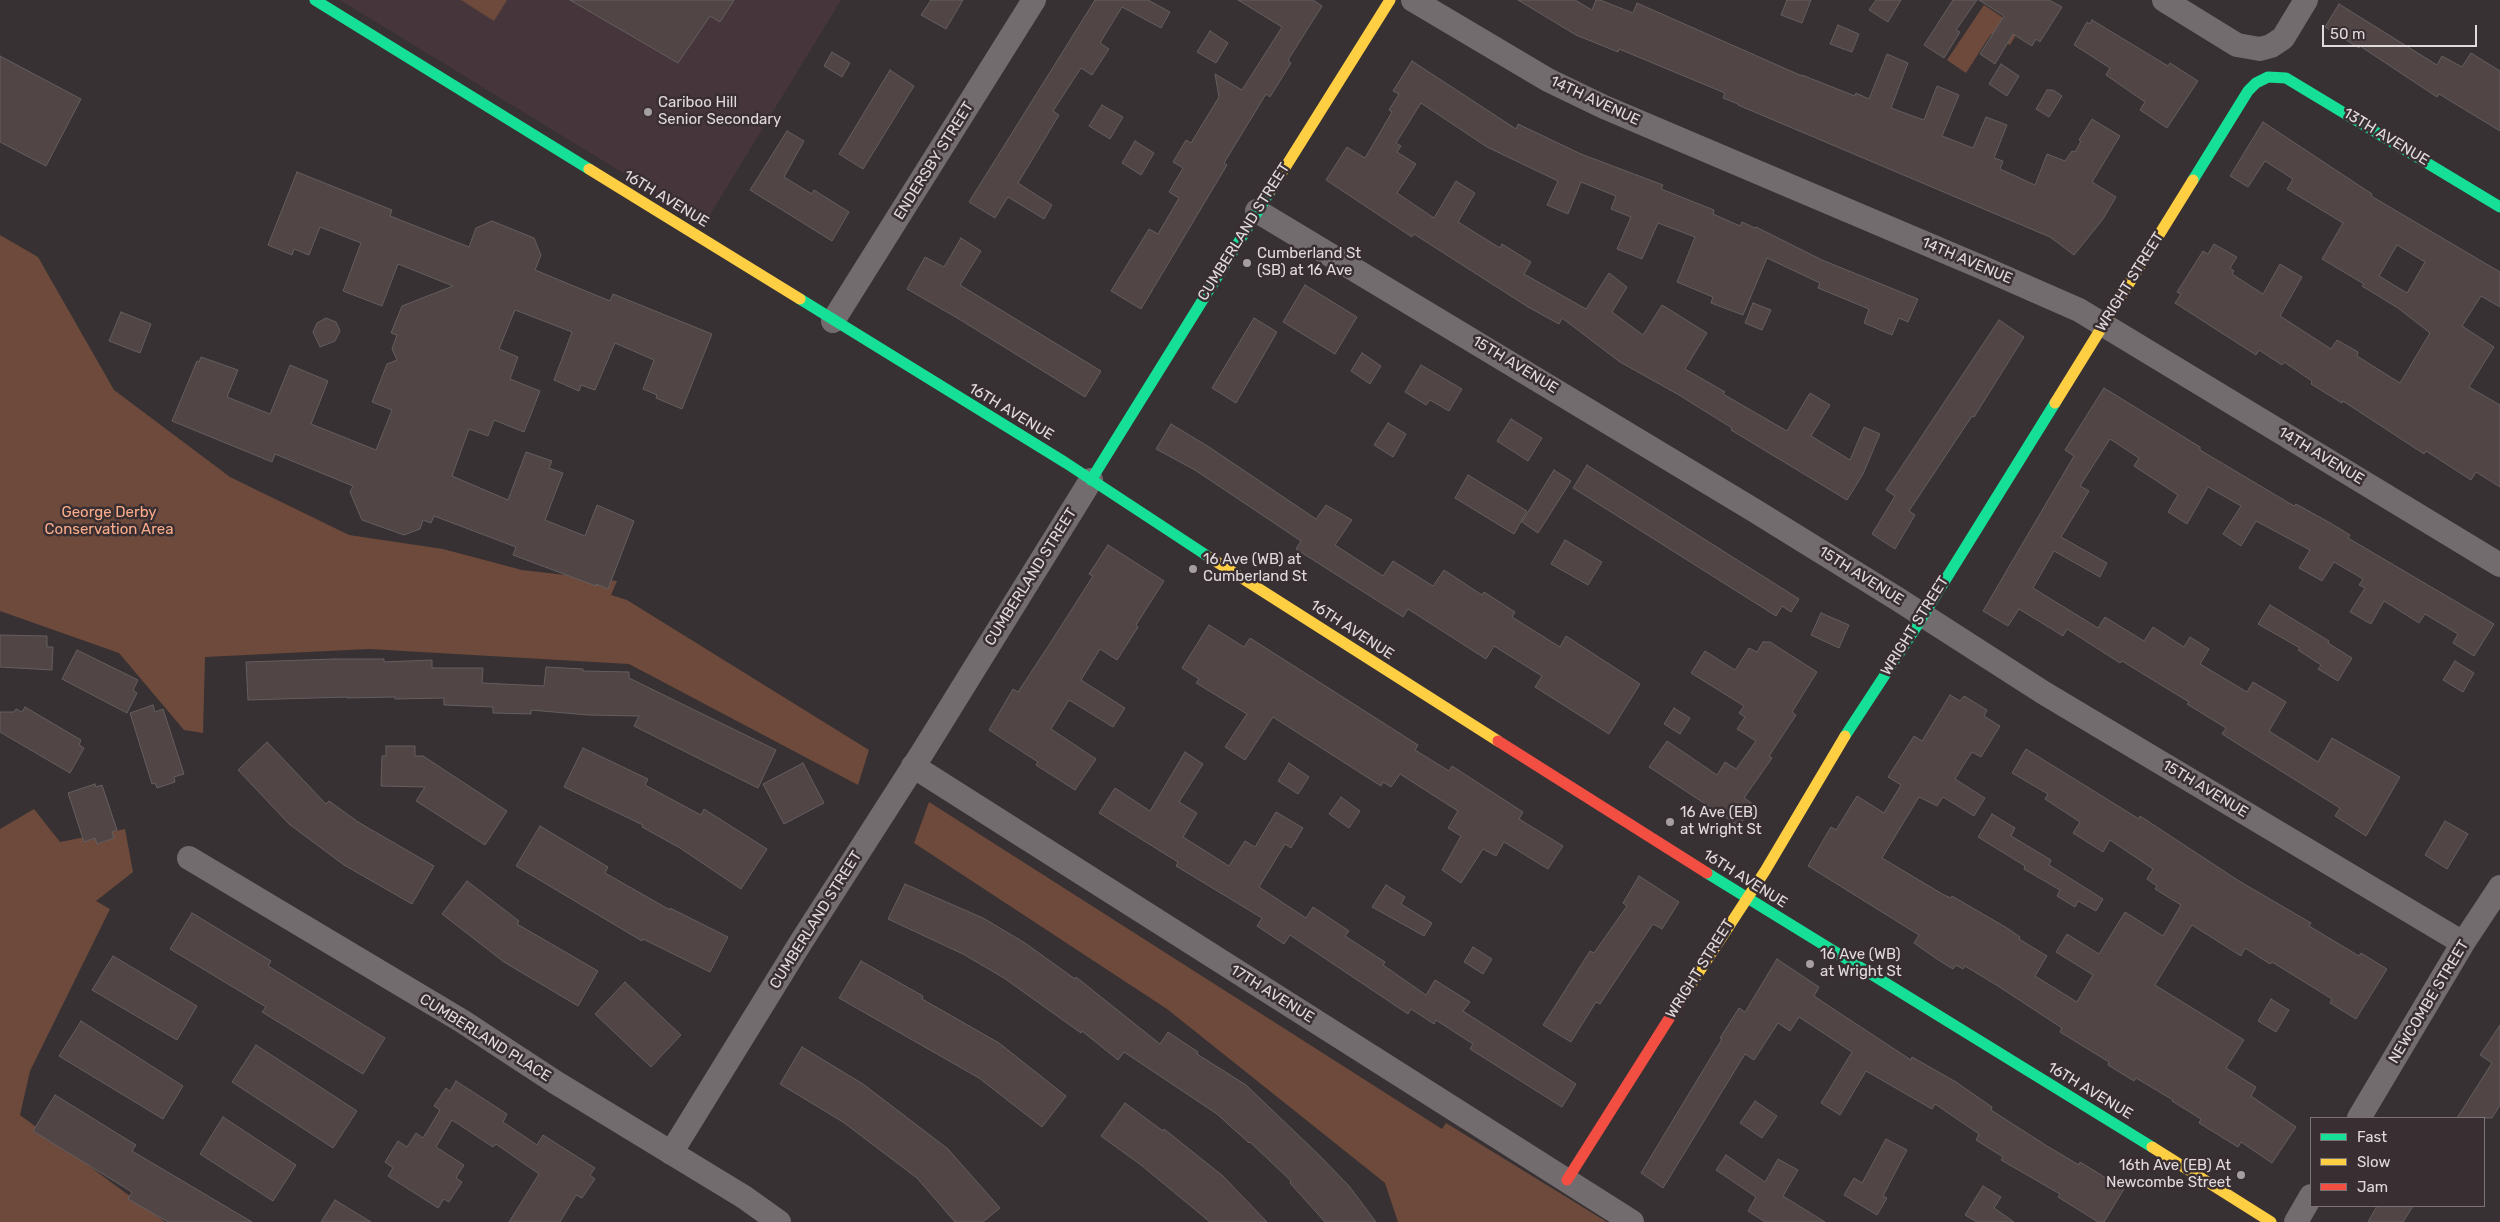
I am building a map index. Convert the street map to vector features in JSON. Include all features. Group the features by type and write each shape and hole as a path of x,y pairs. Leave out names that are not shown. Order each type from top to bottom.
{"street":[{"name":"16TH AVENUE","path":"315,0 693,232 832,321 1091,480 1228,570 1745,898 2162,1152 2271,1222"},
{"name":"ENDERSBY STREET","path":"832,321 1034,0"},
{"name":"CUMBERLAND STREET","path":"671,1153 1390,0"},
{"name":"14TH AVENUE","path":"1413,0 1548,80 1596,103 1981,266 2079,310 2500,565"},
{"path":"2164,0 2237,46 2260,49 2271,46 2283,38 2306,0"},
{"name":"WRIGHT STREET","path":"1567,1180 1745,898 1765,871 1829,761 2248,91 2256,83 2268,77"},
{"name":"13TH AVENUE","path":"2268,77 2286,78 2297,83 2500,207"},
{"name":"15TH AVENUE","path":"1257,211 1744,504 1922,614 2044,693 2463,943"},
{"name":"17TH AVENUE","path":"913,766 1632,1222"},
{"name":"CUMBERLAND PLACE","path":"189,858 462,1021 554,1082 744,1197 779,1222"},
{"name":"NEWCOMBE STREET","path":"2360,1117 2463,943 2500,887"},
{"path":"2296,1222 2310,1198"}],"shaded area":[{"name":"Cariboo Hill Senior Secondary","path":"340,0 841,0 705,223"}],"green space":[{"path":"461,0 507,0 494,21"},
{"path":"1984,5 2005,19 2024,22 2010,45 1991,34 1966,73 1947,60"},
{"name":"George Derby Conservation Area","path":"0,235 38,257 114,390 230,477 349,535 443,549 522,570 617,581 611,595 627,600 869,750 858,785 629,664 369,649 205,657 203,733 184,730 119,653 0,611"},
{"path":"929,802 1442,1129 1446,1123 1607,1222 1398,1222 1385,1183 1167,1009 914,843"},
{"path":"34,809 60,842 125,829 133,872 96,901 110,909 30,1071 20,1115 165,1222 0,1222 0,829"}],"building":[{"path":"570,0 734,0 720,22 710,16 678,63"},
{"path":"931,0 963,0 946,29 921,15"},
{"path":"1095,0 1148,0 1170,12 1161,28 1122,7 1100,43 1109,49 1092,75 1081,68 1053,111 1059,115 1018,183 1052,205 1044,219 1008,197 995,218 969,202"},
{"path":"1238,0 1313,0 1322,6 1288,60 1291,63 1270,97 1266,94 1224,163 1227,165 1141,309 1111,291 1149,229 1158,234 1179,198 1169,192 1183,168 1173,162 1186,140 1191,143 1219,97 1215,74 1242,90 1282,27"},
{"path":"1518,0 1575,0 1592,10 1596,0 1600,0 1633,13 1637,3 1802,76 1855,96 1856,93 1869,99 1887,54 1908,63 1891,108 1924,120 1937,86 1959,95 1942,136 1973,148 1986,117 2007,125 1994,158 2003,161 2000,169 2035,185 2047,154 2065,161 2072,151 2075,152 2081,141 2079,140 2092,119 2120,136 2092,182 2116,197 2103,219 2074,255 2050,237 1738,105 1723,98 1725,93 1619,49 1618,52 1576,35"},
{"path":"1787,0 1811,0 1802,23 1781,15"},
{"path":"1876,0 1901,0 1888,22 1869,10"},
{"path":"1953,0 1977,0 1956,30 1960,32 1944,58 1924,45"},
{"path":"1979,0 2049,0 2062,7 2040,42 2036,39 2032,46 2013,34 1995,64 1980,54 2004,16"},
{"path":"2339,4 2437,65 2442,56 2462,67 2471,53 2500,71 2500,131 2439,94 2437,97 2360,46 2359,48 2325,27"},
{"path":"2092,20 2168,66 2170,63 2198,81 2167,128 2140,110 2145,102 2106,75 2110,68 2074,45 2087,22 2090,24"},
{"path":"1838,25 1859,34 1852,52 1830,44"},
{"path":"1210,31 1228,43 1216,63 1197,52"},
{"path":"832,52 850,63 842,77 824,66"},
{"path":"0,56 81,99 46,166 0,142"},
{"path":"1412,61 1516,129 1518,124 1581,154 1663,185 1661,189 1714,210 1713,214 1740,226 1742,222 1756,227 1822,260 1918,299 1908,322 1899,318 1892,335 1864,323 1869,309 1818,288 1820,283 1767,258 1743,315 1711,303 1713,297 1677,282 1695,237 1658,223 1642,259 1617,249 1631,217 1611,209 1616,196 1581,182 1568,214 1547,205 1558,181 1487,147 1421,103 1396,143 1401,146 1397,152 1416,164 1397,193 1434,218 1456,181 1475,193 1458,222 1500,248 1502,244 1531,262 1524,274 1586,309 1609,273 1627,287 1612,312 1643,335 1662,305 1667,308 1707,333 1685,369 1725,392 1723,394 1787,431 1810,393 1830,405 1811,436 1850,460 1864,427 1880,434 1863,474 1847,500 1731,430 1732,428 1679,395 1620,362 1562,318 1559,324 1528,307 1414,234 1412,237 1326,180 1347,147 1365,158 1392,112 1389,110 1399,94 1393,91"},
{"path":"2001,64 2019,76 2007,96 1989,84"},
{"path":"890,70 914,86 863,169 839,154"},
{"path":"2047,90 2053,90 2062,96 2049,117 2036,109"},
{"path":"1102,105 1123,117 1110,139 1089,126"},
{"path":"2263,122 2372,194 2371,196 2500,272 2500,307 2481,296 2462,326 2494,347 2469,387 2500,405 2500,487 2476,472 2471,480 2426,451 2424,454 2343,401 2342,403 2311,384 2312,381 2284,362 2282,365 2259,350 2256,355 2175,303 2181,294 2177,292 2203,251 2208,254 2214,244 2237,257 2230,268 2234,271 2232,274 2263,294 2280,264 2302,277 2280,316 2331,349 2337,340 2358,352 2357,356 2400,383 2430,333 2398,308 2362,286 2364,284 2322,259 2343,223 2287,189 2293,179 2265,161 2248,187 2230,176","holes":["2397,245 2425,262 2407,293 2379,276"]},
{"path":"787,131 804,141 784,177 812,194 814,190 849,212 832,241 750,190"},
{"path":"1135,141 1154,153 1141,175 1122,163"},
{"path":"297,172 392,210 390,216 469,247 476,228 492,221 534,238 541,255 535,270 610,301 613,294 712,334 682,409 656,398 657,395 643,389 654,360 615,343 595,390 581,385 579,391 554,380 572,332 515,310 499,349 518,357 510,379 540,391 524,432 494,420 488,436 469,429 452,476 508,500 526,452 552,461 549,468 563,473 545,520 585,536 597,505 634,521 608,589 513,555 516,547 434,516 431,523 423,520 420,529 404,535 362,520 350,492 353,486 275,454 272,462 172,421 197,361 199,362 201,357 238,370 227,397 270,414 290,365 328,381 311,424 376,450 392,410 372,402 387,364 397,360 392,349 397,335 391,333 402,306 453,286 398,264 382,306 343,291 361,243 320,227 309,255 294,249 292,255 268,245"},
{"path":"961,238 981,251 960,285 1101,371 1085,397 907,289 925,257 944,267"},
{"path":"1305,285 1357,317 1335,354 1283,322"},
{"path":"1753,303 1771,310 1762,330 1745,323"},
{"path":"121,312 151,324 140,353 109,341"},
{"path":"326,318 336,322 340,331 335,341 320,347 313,332 317,323"},
{"path":"1254,318 1277,332 1236,403 1212,388"},
{"path":"1999,320 2024,337 1974,417 1972,416 1909,511 1915,515 1895,549 1872,534 1895,496 1886,490"},
{"path":"1362,353 1381,366 1370,384 1351,371"},
{"path":"1421,365 1462,389 1449,411 1430,400 1426,405 1405,392"},
{"path":"2104,388 2200,447 2200,450 2294,506 2296,504 2332,524 2350,535 2348,538 2494,624 2474,656 2453,643 2458,634 2425,614 2419,623 2384,601 2371,624 2350,612 2365,588 2359,585 2363,579 2334,562 2322,581 2299,568 2310,550 2256,521 2241,546 2223,534 2241,506 2208,487 2187,524 2168,512 2178,495 2134,466 2139,458 2110,439 2080,486 2089,491 2061,537 2107,563 2100,577 2054,551 2033,588 2098,628 2105,617 2144,641 2153,627 2184,647 2190,637 2209,649 2200,664 2247,692 2253,682 2286,702 2269,731 2318,762 2332,738 2400,777 2366,836 2335,816 2340,808 2222,734 2226,728 2187,704 2189,702 2122,661 2120,663 2067,629 2063,636 2019,609 2008,626 1983,611 2074,456 2065,450"},
{"path":"1511,419 1542,438 1528,461 1497,441"},
{"path":"1388,423 1406,434 1393,457 1374,445"},
{"path":"1171,424 1209,447 1316,519 1326,505 1352,520 1335,545 1383,576 1393,561 1433,586 1444,570 1482,595 1484,592 1515,612 1512,617 1560,647 1566,636 1640,684 1609,734 1535,687 1542,676 1494,646 1486,659 1408,609 1403,617 1296,549 1301,541 1195,470 1156,449"},
{"path":"1587,465 1799,599 1791,612 1782,606 1776,616 1573,488"},
{"path":"1554,470 1571,481 1538,533 1522,522"},
{"path":"1468,475 1527,511 1514,534 1455,498"},
{"path":"1565,540 1602,562 1588,585 1551,564"},
{"path":"1108,545 1164,581 1136,625 1138,627 1117,660 1100,649 1081,680 1125,708 1113,727 1069,700 1051,729 1096,759 1075,790 1036,765 1038,762 989,730 1013,689 1018,692 1049,645 1093,576 1089,574"},
{"path":"2270,605 2329,641 2328,643 2352,658 2338,681 2318,669 2321,665 2298,650 2300,648 2258,624"},
{"path":"1821,613 1849,625 1839,648 1811,635"},
{"path":"1209,625 1244,647 1250,638 1418,745 1415,750 1449,771 1452,766 1523,812 1519,819 1563,846 1548,869 1504,842 1496,856 1483,849 1461,883 1442,870 1461,836 1448,828 1458,811 1400,774 1391,787 1383,782 1381,786 1273,717 1245,760 1225,747 1247,714 1196,683 1199,679 1182,668"},
{"path":"0,635 47,636 47,647 53,647 52,670 0,667"},
{"path":"1763,642 1770,642 1817,672 1792,712 1796,715 1769,756 1772,758 1744,798 1753,804 1739,826 1649,767 1667,741 1717,775 1725,762 1736,769 1756,741 1737,729 1745,717 1739,713 1744,706 1691,673 1705,651 1735,670 1749,648 1757,652"},
{"path":"77,650 138,680 133,690 137,693 127,713 62,679"},
{"path":"384,659 384,662 432,660 432,668 483,668 482,683 544,686 546,667 583,669 583,671 629,672 629,678 776,750 758,788 634,726 639,716 588,715 531,710 531,714 493,713 493,707 444,705 444,698 395,699 395,697 347,697 248,700 246,662"},
{"path":"2455,661 2474,673 2463,692 2443,680"},
{"path":"1950,695 1960,701 1964,696 1987,710 1984,716 2000,726 1981,757 1972,752 1955,779 1985,798 1974,816 1943,797 1937,806 1919,797 1882,858 1944,895 1951,898 1952,896 2007,928 2020,937 2019,939 2047,956 2035,976 2077,1002 2093,975 2056,952 2067,934 2099,954 2125,912 2163,936 2181,905 2155,889 2157,886 2147,879 2153,869 2110,840 2103,852 2073,833 2080,822 2045,799 2048,794 2012,773 2026,749 2139,819 2140,816 2239,881 2311,923 2309,926 2359,956 2361,953 2387,969 2356,1019 2330,1003 2332,999 2272,962 2270,964 2245,948 2241,956 2192,925 2155,985 2244,1040 2226,1068 2256,1087 2251,1096 2296,1127 2272,1163 2241,1142 2238,1147 2199,1123 2201,1119 2173,1100 2136,1078 2134,1081 2108,1065 2109,1062 2060,1032 2062,1028 1998,986 1965,966 1963,969 1956,965 1953,969 1940,961 1914,943 1919,935 1808,866 1831,827 1836,830 1857,796 1884,813 1901,785 1888,777 1914,736 1922,741"},
{"path":"153,705 155,712 163,709 184,774 174,777 175,782 157,788 155,783 152,784 130,713"},
{"path":"25,707 81,740 79,745 84,748 70,773 0,732 0,712 14,712 16,709 22,712"},
{"path":"1674,708 1690,718 1680,734 1664,724"},
{"path":"267,742 326,804 329,801 358,822 434,866 412,904 344,865 289,824 238,770"},
{"path":"386,746 415,746 415,756 423,756 507,811 485,845 416,801 425,787 381,786 382,756 386,756"},
{"path":"583,748 648,779 645,785 701,815 704,809 767,849 741,889 680,848 642,827 643,825 564,787"},
{"path":"1185,752 1203,764 1179,802 1197,813 1183,837 1229,866 1245,841 1255,847 1276,812 1303,828 1291,848 1285,844 1259,887 1306,918 1313,907 1349,931 1345,936 1385,962 1383,965 1426,995 1435,980 1470,1002 1463,1011 1576,1084 1562,1107 1470,1049 1473,1044 1436,1020 1434,1024 1411,1009 1408,1014 1290,935 1284,944 1257,926 1262,918 1176,866 1178,862 1099,813 1115,788 1150,811"},
{"path":"803,763 824,803 784,824 763,784"},
{"path":"1289,763 1309,777 1298,794 1278,781"},
{"path":"95,784 96,787 102,785 117,830 112,832 114,838 97,844 95,838 84,842 68,793"},
{"path":"1341,797 1360,811 1349,828 1329,814"},
{"path":"1992,814 2015,828 2011,836 2051,860 2049,865 2103,899 2096,911 2078,901 2075,907 2057,896 2060,890 2024,869 2025,866 1978,837"},
{"path":"2445,821 2468,834 2447,869 2425,855"},
{"path":"540,826 608,867 605,873 670,910 670,908 728,937 710,972 643,939 642,941 516,866"},
{"path":"1639,876 1679,902 1662,929 1653,924 1600,1004 1596,1002 1571,1042 1543,1025 1590,951 1594,953 1627,906 1623,903"},
{"path":"467,881 519,921 517,924 598,971 578,1006 504,962 442,914"},
{"path":"905,884 983,918 1025,943 1075,979 1076,977 1160,1044 1168,1032 1198,1052 1197,1054 1246,1085 1349,1186 1376,1222 1325,1222 1290,1183 1291,1181 1217,1114 1124,1052 1118,1060 1082,1031 1081,1033 1004,978 963,954 888,919"},
{"path":"1386,885 1405,897 1401,904 1432,923 1424,936 1372,907"},
{"path":"192,913 271,961 268,966 385,1038 363,1074 262,1012 266,1007 170,949"},
{"path":"1473,947 1492,959 1483,974 1464,962"},
{"path":"113,956 197,1006 177,1040 92,990"},
{"path":"1777,959 1819,987 1814,996 1841,1014 1911,1060 1912,1057 1956,1082 1992,1107 1991,1110 2047,1146 2079,1165 2080,1162 2124,1189 2104,1222 2098,1222 2058,1197 2060,1194 2001,1160 2003,1157 1976,1140 1979,1134 1935,1104 1932,1109 1866,1071 1840,1115 1821,1103 1852,1052 1799,1017 1790,1031 1778,1023 1754,1060 1745,1054 1663,1188 1641,1173 1739,1008 1745,1012"},
{"path":"861,961 923,996 922,999 999,1043 1066,1096 1042,1127 979,1078 839,998"},
{"path":"625,982 681,1035 651,1067 595,1014"},
{"path":"2271,999 2289,1010 2276,1032 2258,1021"},
{"path":"81,1021 183,1086 163,1119 59,1056"},
{"path":"2500,1025 2500,1105 2492,1118 2458,1117 2492,1063 2480,1055"},
{"path":"256,1045 357,1111 333,1148 232,1082"},
{"path":"802,1047 863,1084 948,1149 1000,1208 983,1222 955,1222 917,1178 843,1122 780,1084"},
{"path":"456,1081 507,1114 503,1122 537,1145 543,1135 595,1168 590,1175 595,1179 582,1198 576,1195 560,1222 509,1222 539,1174 496,1144 493,1147 452,1120 436,1147 464,1165 456,1178 462,1182 449,1202 444,1199 438,1208 388,1176 393,1168 385,1162 398,1141 407,1147 416,1133 423,1138 440,1110 434,1106 446,1088 450,1091"},
{"path":"55,1095 136,1145 132,1151 252,1222 168,1222 128,1199 132,1192 33,1131"},
{"path":"1755,1101 1777,1116 1762,1138 1740,1123"},
{"path":"1125,1103 1163,1131 1164,1129 1223,1176 1267,1222 1210,1222 1141,1165 1101,1136"},
{"path":"223,1117 296,1165 273,1201 200,1154"},
{"path":"1886,1139 1907,1150 1883,1196 1887,1198 1877,1215 1844,1195 1854,1178 1862,1183"},
{"path":"1726,1155 1765,1182 1778,1159 1798,1170 1783,1196 1825,1222 1765,1222 1748,1211 1756,1197 1716,1170"},
{"path":"1983,1186 2001,1197 1994,1208 2014,1222 1977,1222 1965,1215"},
{"path":"335,1200 371,1222 321,1222"},
{"path":"2376,1207 2412,1207 2403,1222 2368,1222"}],"traffic: fast":[{"path":"315,0 589,169"},
{"path":"2193,180 2248,91 2256,83 2268,77 2286,78 2500,207"},
{"path":"1091,480 1271,190"},
{"path":"800,299 1066,463 1209,557"},
{"path":"1845,736 1913,632 2055,403"},
{"path":"1707,873 2152,1147"}],"traffic: slow":[{"path":"1271,190 1390,0"},
{"path":"589,169 800,299"},
{"path":"2055,403 2193,180"},
{"path":"1209,557 1498,741"},
{"path":"1682,998 1765,871 1845,736"},
{"path":"2152,1147 2271,1222"}],"traffic: jam":[{"path":"1498,741 1707,873"},
{"path":"1567,1180 1682,998"}],"place":[{"name":"Cariboo Hill Senior Secondary","path":"648,112"},
{"name":"Cumberland St (SB) at 16 Ave","path":"1247,263"},
{"name":"16 Ave (WB) at Cumberland St","path":"1193,569"},
{"name":"16 Ave (EB) at Wright St","path":"1670,822"},
{"name":"16 Ave (WB) at Wright St","path":"1810,964"},
{"name":"16th Ave (EB) At Newcombe Street","path":"2241,1175"}]}
